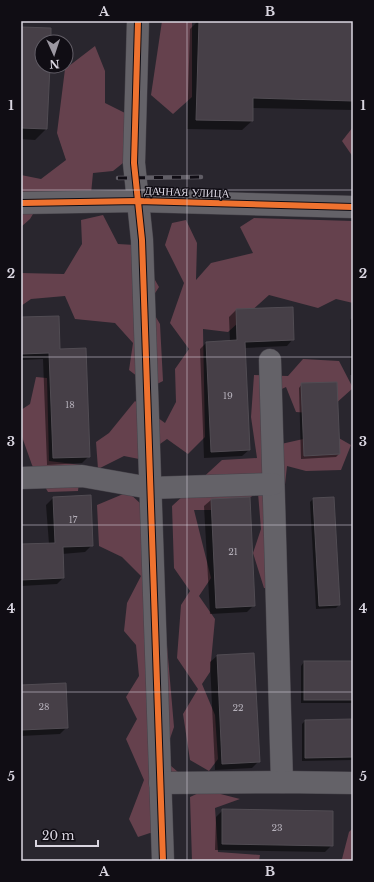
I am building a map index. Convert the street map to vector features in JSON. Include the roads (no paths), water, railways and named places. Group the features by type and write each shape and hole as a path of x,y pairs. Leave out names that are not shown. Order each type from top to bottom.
{"street":[{"path":"138,21 134,163 142,240 163,861"},
{"name":"ДАЧНАЯ УЛИЦА","path":"21,203 138,201 353,207"},
{"path":"270,360 282,782"},
{"path":"21,478 82,476 150,488 273,484"},
{"path":"160,783 353,783"}],"railway":[{"path":"118,178 201,177"}]}
